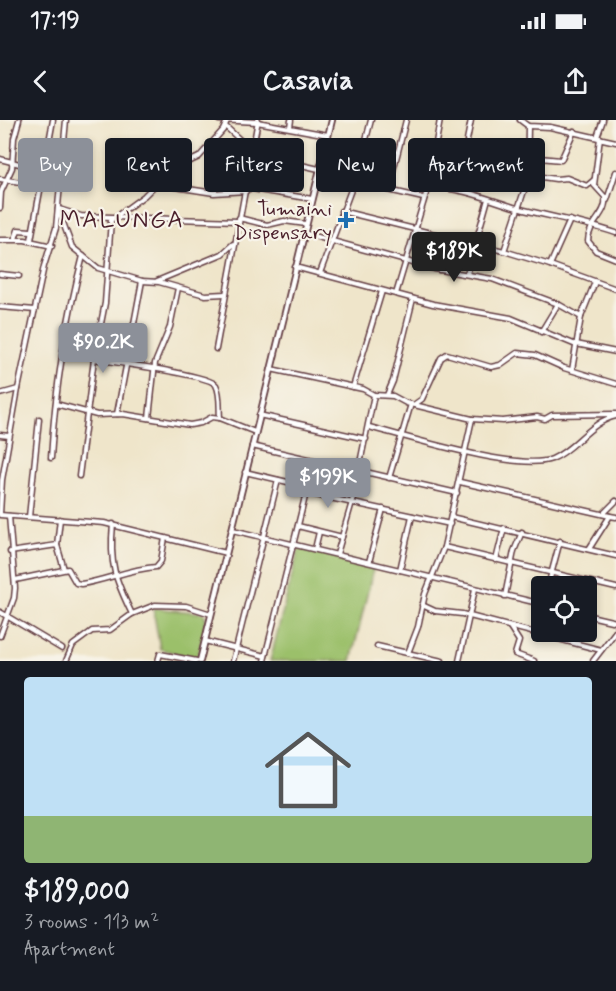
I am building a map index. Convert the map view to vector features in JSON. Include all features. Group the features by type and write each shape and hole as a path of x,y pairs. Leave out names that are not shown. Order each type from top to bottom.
{"street":[{"path":"0,208 1,192 13,162 14,138 19,120"},
{"path":"49,138 52,120"},
{"path":"66,120 52,246 44,266 18,388 9,436 0,515 113,524 226,554"},
{"path":"219,120 241,138"},
{"path":"290,127 291,120"},
{"path":"327,138 332,120"},
{"path":"366,138 371,120"},
{"path":"396,159 406,120"},
{"path":"437,138 440,120"},
{"path":"467,138 471,120"},
{"path":"520,120 528,126 573,131 616,142"},
{"path":"548,127 550,120"},
{"path":"603,120 594,180 595,188 606,200"},
{"path":"254,138 257,121"},
{"path":"192,160 199,157 226,124 257,121 328,135"},
{"path":"528,126 528,138"},
{"path":"545,158 561,160 573,131"},
{"path":"0,159 18,163"},
{"path":"616,172 605,208 588,234 590,244 596,251 616,259"},
{"path":"545,178 567,177 587,186 594,180"},
{"path":"0,179 18,182"},
{"path":"158,661 160,654 198,661 205,641 316,182"},
{"path":"396,191 423,198"},
{"path":"31,240 39,192"},
{"path":"79,476 94,359 105,303 113,218 148,192"},
{"path":"216,349 245,192"},
{"path":"266,192 312,199"},
{"path":"320,273 350,192"},
{"path":"396,294 426,192"},
{"path":"462,192 593,224 616,233"},
{"path":"504,251 524,192"},
{"path":"467,274 477,245 488,199"},
{"path":"58,208 65,213 81,216 239,219 267,225 284,221 306,224"},
{"path":"58,208 71,246 95,266 142,281 156,282 208,295 225,294"},
{"path":"342,211 504,251 550,265 616,290"},
{"path":"550,265 570,220"},
{"path":"15,240 18,230 31,231"},
{"path":"303,233 439,270 492,279 558,304 581,317"},
{"path":"439,270 442,236"},
{"path":"0,240 31,240 52,246"},
{"path":"156,282 222,254 235,243"},
{"path":"51,458 52,423 68,317 83,256"},
{"path":"295,267 413,299 511,318 541,332 576,344 616,352"},
{"path":"0,274 19,276"},
{"path":"117,414 142,281"},
{"path":"572,370 581,317 595,282"},
{"path":"150,418 156,357 170,327 178,288"},
{"path":"353,387 382,291"},
{"path":"387,396 393,381 413,299"},
{"path":"541,332 558,304"},
{"path":"0,307 35,310"},
{"path":"389,478 413,404 422,399 430,378 445,354 491,367 500,365 519,352 535,355 616,384"},
{"path":"94,359 189,374 213,382 218,393 220,418"},
{"path":"271,369 353,387 374,395 387,396 472,419 503,421 533,417 545,419 552,414 616,415"},
{"path":"0,394 18,388"},
{"path":"337,554 352,502 374,395"},
{"path":"56,404 102,416 117,414 190,425 201,423 212,417 220,418 255,432"},
{"path":"260,415 366,440"},
{"path":"369,428 467,451 538,463 564,452 582,435 616,415"},
{"path":"29,517 39,419"},
{"path":"408,653 418,627 422,605 444,547 467,451 472,419"},
{"path":"0,435 9,436"},
{"path":"251,446 457,493"},
{"path":"205,641 264,658 314,460"},
{"path":"245,472 309,487"},
{"path":"233,661 278,480"},
{"path":"460,482 616,517"},
{"path":"307,493 450,524"},
{"path":"603,514 616,501"},
{"path":"369,562 383,509"},
{"path":"0,636 14,598 15,580 10,552 9,516"},
{"path":"400,570 412,516"},
{"path":"589,549 610,516"},
{"path":"451,517 616,556"},
{"path":"60,519 57,545 64,569"},
{"path":"113,524 111,547 114,577 132,614"},
{"path":"298,526 342,537"},
{"path":"496,560 504,528"},
{"path":"233,530 531,602"},
{"path":"315,549 319,532"},
{"path":"505,596 515,547 522,532"},
{"path":"15,580 64,569 71,571 78,584 114,577 125,571 159,565 165,537"},
{"path":"550,576 560,541"},
{"path":"10,552 57,545"},
{"path":"444,547 616,588"},
{"path":"459,661 475,588"},
{"path":"66,661 73,645 96,629 111,630 132,614 155,605 186,606 211,614"},
{"path":"422,605 435,611 470,617 601,650"},
{"path":"0,612 62,649"},
{"path":"597,618 616,622"},
{"path":"510,627 519,640 515,654 534,661"},
{"path":"593,661 616,631"},
{"path":"377,646 442,661"}],"green space":[{"path":"299,548 374,566 351,661 270,661"},
{"path":"153,608 203,613 206,617 198,659 160,649"}],"place":[{"name":"Tumaini Dispensary","path":"346,220"}],"district":[{"name":"MALUNGA","path":"122,219"}]}
